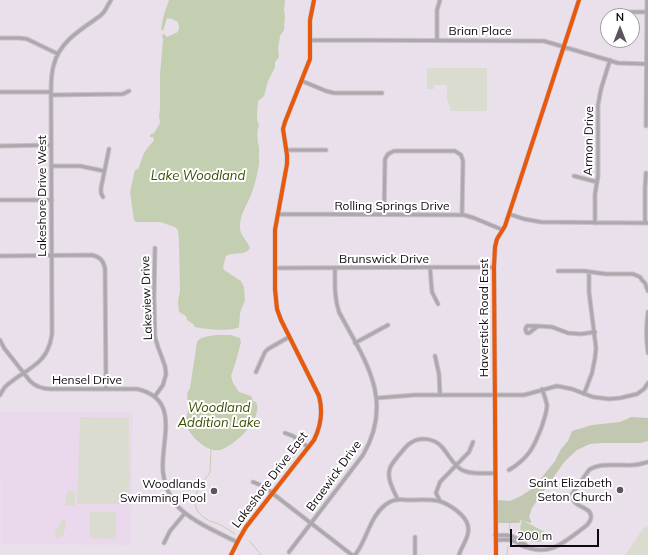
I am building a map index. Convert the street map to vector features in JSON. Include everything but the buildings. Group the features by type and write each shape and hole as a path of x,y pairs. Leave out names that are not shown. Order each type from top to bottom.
{"street":[{"name":"Lakeshore Drive West","path":"0,394 5,387 45,355 51,341 51,93 53,65 64,44 104,12 111,0"},
{"name":"Lakeshore Drive East","path":"231,555 246,527 308,447 318,432 321,424 321,402 316,389 281,320 277,309 275,289 275,230 287,164 284,126 310,59 310,20 314,0"},
{"path":"437,40 438,10 440,0"},
{"name":"Haverstick Road East","path":"496,555 495,247 497,239 503,230 509,214 578,0"},
{"path":"646,126 647,0"},
{"path":"640,12 647,12"},
{"path":"0,38 27,39 58,54"},
{"name":"Brian Place","path":"311,40 544,41 625,64 647,64"},
{"name":"Armon Drive","path":"595,223 598,105 610,60"},
{"path":"302,81 334,93 382,93"},
{"path":"0,92 123,94 129,91"},
{"path":"0,146 51,145"},
{"path":"103,197 101,188 109,149"},
{"path":"286,150 326,150"},
{"path":"384,215 386,155 394,150 455,151 461,155 462,215"},
{"path":"51,166 80,166 104,171"},
{"path":"509,214 524,219 541,222 646,223 646,173"},
{"path":"574,176 597,182"},
{"path":"0,200 52,200"},
{"name":"Rolling Springs Drive","path":"278,214 462,215 474,218 503,230"},
{"name":"Lakeview Drive","path":"155,248 155,337 165,366 166,374 163,385 155,396"},
{"path":"0,256 92,255 97,256 102,260 105,268 106,388"},
{"name":"Brunswick Drive","path":"275,268 494,267"},
{"name":"Braewick Drive","path":"289,552 363,455 373,435 377,417 377,398 370,370 339,312 337,305 335,295 336,268"},
{"path":"430,268 432,292 438,304"},
{"path":"558,271 636,275 645,283 648,291"},
{"path":"584,394 592,373 596,348 588,272"},
{"path":"648,312 646,337 648,353"},
{"path":"355,343 388,325"},
{"path":"538,326 552,327 568,333 581,334 595,332"},
{"path":"256,372 265,352 289,338"},
{"name":"Hensel Drive","path":"0,340 4,348 34,385 43,388 137,388 155,396"},
{"path":"435,356 439,374 440,395"},
{"path":"377,398 440,395 524,395 557,386 566,387 593,397 620,398 637,394 644,389 648,383"},
{"path":"508,470 519,463 533,448 545,416 547,404 542,389"},
{"path":"155,396 162,405 166,418 163,471 165,482 173,501 185,513 197,521 237,542"},
{"path":"285,433 293,436 308,447"},
{"path":"398,500 389,477 390,467 405,447 419,439 432,440 438,444 462,470 467,472 495,473"},
{"path":"428,500 436,493 440,482 469,452 473,442"},
{"path":"496,540 512,540 526,548 539,551 551,550 586,526 590,521 592,516 590,512 575,503 572,498 572,494 589,470 600,465 638,465 648,462"},
{"path":"253,482 263,486 273,493 354,555 360,548 368,528 384,505 398,500 440,501 460,513 467,523 469,533 459,555"},
{"path":"436,493 440,501"},
{"path":"164,543 170,531 185,513"},
{"path":"496,535 514,536 529,548"},
{"path":"414,537 414,555"}],"shaded area":[{"path":"427,68 487,68 487,111 451,111 447,100 447,85 434,85 434,89 427,89"},
{"path":"0,412 133,412 131,545 1,544"},
{"path":"80,417 129,418 130,504 77,504"},
{"path":"631,417 648,418 648,441 641,443 590,444 577,450 565,461 532,508 529,517 531,523 521,520 519,523 498,523 498,500 510,501 533,488 555,461 561,449 568,441 572,431 592,425 620,422"},
{"path":"67,491 75,491 75,506 63,506 66,503"},
{"path":"90,512 116,512 116,539 90,538"},
{"path":"61,520 66,520 66,529 64,530 64,534 58,539 54,534 56,532 55,529 59,526"},
{"path":"645,526 648,528 648,555 625,555"}],"water":[{"name":"Lake Woodland","path":"169,0 285,0 284,30 280,36 278,49 279,57 275,62 275,67 268,81 264,96 258,101 258,171 255,184 240,222 242,235 250,248 248,251 242,253 226,256 223,267 224,270 241,281 244,287 245,300 240,313 239,327 235,329 218,330 195,327 187,320 186,316 179,312 178,301 180,291 178,230 175,227 160,222 136,222 134,220 130,192 135,170 138,169 145,152 154,140 153,137 150,137 150,135 154,133 160,123 162,35 164,34 167,37 178,32 179,27 178,22 167,18 163,31 161,29"},
{"name":"Woodland Addition Lake","path":"231,335 240,338 241,342 231,376 233,383 239,392 251,396 253,401 256,402 257,409 256,416 252,424 240,438 220,450 209,449 204,446 190,433 186,423 188,408 187,393 190,388 197,342 203,337"},
{"path":"522,520 543,531 547,535 546,541 535,542 526,538 521,531 520,526"}],"waterway":[{"path":"211,449 210,472 199,487 195,503 196,507 205,518 221,525 235,534"},
{"path":"509,531 510,522"},
{"path":"249,541 261,555"},
{"path":"507,555 508,546"}],"cycle path":[{"path":"231,555 246,527 314,440 321,418 319,396 281,320 277,309 275,289 275,230 287,164 283,129 310,59 310,20 314,0"},
{"path":"496,555 495,247 497,239 505,226 579,0"}],"place":[{"name":"Saint Elizabeth Seton Church","path":"620,490"},
{"name":"Woodlands Swimming Pool","path":"214,491"}]}
